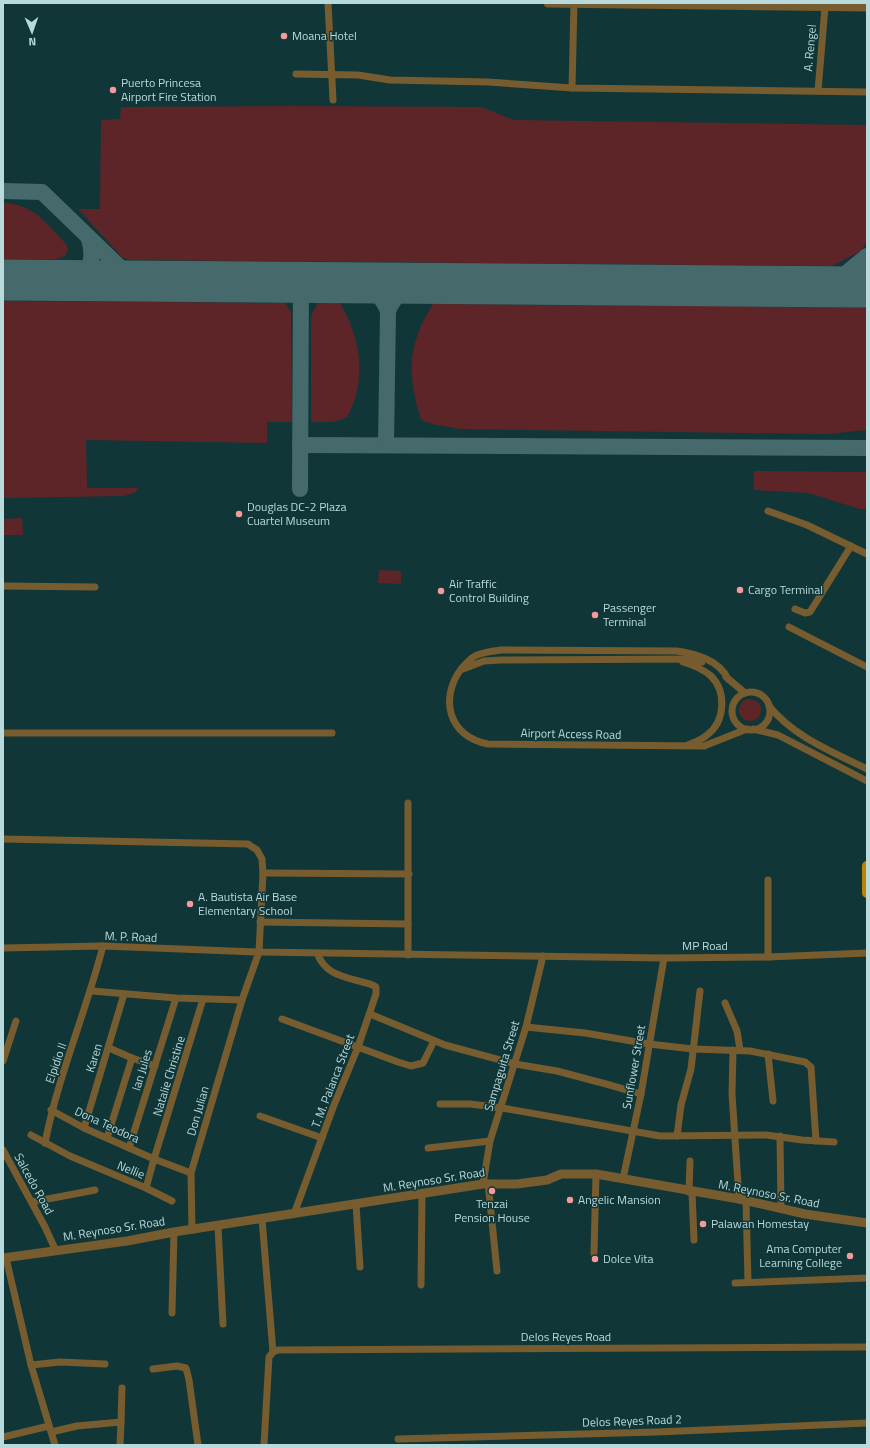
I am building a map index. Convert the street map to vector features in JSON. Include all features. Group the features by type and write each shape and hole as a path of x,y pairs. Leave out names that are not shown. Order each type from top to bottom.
{"main road":[{"path":"867,866 867,893"}],"street":[{"path":"328,3 333,100"},
{"path":"548,3 867,7"},
{"path":"572,88 574,3"},
{"name":"A. Rengel","path":"818,91 828,6"},
{"path":"296,74 358,75 390,80 488,82 572,88 867,92"},
{"path":"768,511 807,525 867,554"},
{"path":"795,609 805,613 810,612 851,546"},
{"path":"3,586 95,587"},
{"path":"789,627 867,667"},
{"name":"Airport Access Road","path":"728,679 722,668 703,658 686,652 658,650 501,650 477,655 466,662 455,677 451,688 450,711 457,726 463,733 479,742 582,746 686,746 711,744 750,729"},
{"name":"Airport Access Road","path":"461,670 474,663 501,660 699,661 713,668 745,693"},
{"path":"679,660 700,669 711,676 718,686 721,698 721,715 716,726 706,736 686,746"},
{"path":"867,769 804,737 781,720 760,694 745,693 733,703 732,714 737,724 750,729 778,735 867,781"},
{"path":"750,729 763,725 769,716 769,706"},
{"path":"3,733 332,733"},
{"path":"408,803 408,955"},
{"name":"Don Julian","path":"3,840 248,844 257,850 262,859 263,873 259,952 242,1000 191,1173 192,1230"},
{"path":"263,873 409,874"},
{"path":"768,880 768,957"},
{"path":"260,922 408,924"},
{"name":"M. P. Road","path":"3,948 104,946 259,952 408,955"},
{"name":"Elpidio II","path":"45,1143 51,1110 92,991 104,946"},
{"name":"T. M. Palanca Street","path":"294,1214 358,1047 376,994 376,988 373,985 325,968 317,953"},
{"name":"MP Road","path":"408,955 664,958 768,957 867,953"},
{"name":"Sampaguita Street","path":"496,1271 485,1184 490,1142 502,1108 526,1027 543,956"},
{"name":"Sunflower Street","path":"623,1179 641,1094 664,958"},
{"path":"92,991 176,998 242,1000"},
{"path":"676,1136 691,1069 700,992"},
{"name":"Karen","path":"84,1128 124,994"},
{"name":"Ian Jules","path":"129,1148 176,998"},
{"name":"Natalie Christine","path":"154,1159 203,999"},
{"path":"725,1003 737,1031 737,1050 732,1094 743,1200 748,1282"},
{"path":"370,1014 434,1041 515,1064 557,1071 641,1094"},
{"path":"282,1019 398,1062 418,1066 423,1063 434,1041"},
{"path":"3,1061 16,1021"},
{"path":"526,1027 585,1033 649,1044 693,1049 737,1050 768,1054 805,1062 810,1066 816,1141"},
{"path":"109,1048 155,1066"},
{"path":"768,1054 773,1101"},
{"path":"107,1138 132,1058"},
{"path":"440,1104 470,1104 502,1108 595,1123 633,1132 660,1136 780,1136 834,1142"},
{"name":"Dona Teodora","path":"51,1110 84,1128 154,1159"},
{"path":"260,1116 322,1138"},
{"name":"Nellie","path":"30,1135 70,1156 146,1188 154,1159 191,1173"},
{"path":"780,1136 781,1209"},
{"path":"428,1148 490,1142"},
{"name":"Salcedo Road","path":"3,1150 32,1202 56,1251"},
{"path":"690,1161 694,1240"},
{"name":"M. Reynoso Sr. Road","path":"4,1258 127,1241 174,1232 485,1184 517,1184 547,1180 561,1174 596,1174 743,1200 781,1209 867,1222"},
{"path":"594,1253 596,1174"},
{"path":"146,1188 172,1201"},
{"path":"32,1202 95,1190"},
{"path":"421,1285 422,1194"},
{"path":"356,1204 360,1267"},
{"path":"262,1219 271,1355 264,1445"},
{"path":"218,1226 223,1324"},
{"path":"172,1313 174,1232"},
{"path":"4,1258 31,1365 55,1445"},
{"path":"735,1283 867,1278"},
{"name":"Delos Reyes Road","path":"271,1355 286,1350 867,1347"},
{"path":"31,1365 60,1362 105,1364"},
{"path":"153,1369 177,1366 186,1368 198,1445"},
{"path":"120,1445 122,1388"},
{"path":"3,1437 50,1429 121,1422"},
{"name":"Delos Reyes Road 2","path":"398,1440 657,1432 867,1423"}],"shaded area":[{"path":"121,107 481,107 514,120 867,125 867,241 861,251 832,266 129,260 122,257 78,209 100,209 101,120 120,119"},
{"path":"3,203 23,207 39,216 66,244 68,250 65,256 56,259 3,259"},
{"path":"3,301 285,303 291,312 292,422 267,422 267,443 86,440 87,488 138,488 136,492 124,496 3,498"},
{"path":"318,303 340,303 347,316 357,345 359,374 353,403 347,417 334,422 311,422 311,315"},
{"path":"433,304 860,307 867,309 867,430 827,434 461,429 436,425 421,420 413,388 412,374 412,360 418,333"},
{"path":"754,471 867,472 867,509 860,509 808,493 754,490"},
{"path":"22,518 23,535 3,535 3,519"},
{"path":"379,570 401,571 401,584 378,583"},
{"path":"750,699 758,702 761,710 758,718 750,721 742,718 739,710 742,702"}],"taxiway":[{"path":"3,191 42,192 134,281"},
{"path":"83,280 91,260 89,239"},
{"path":"823,287 839,279 867,256"},
{"path":"300,489 301,282"},
{"path":"359,283 373,290 383,301 388,311"},
{"path":"386,445 388,311 394,300 401,292 411,287 423,284"},
{"path":"300,445 867,448"}],"runway":[{"path":"3,280 867,287"}],"place":[{"name":"Moana Hotel","path":"284,36"},
{"name":"Puerto Princesa Airport Fire Station","path":"113,90"},
{"name":"Douglas DC-2 Plaza Cuartel Museum","path":"239,514"},
{"name":"Cargo Terminal","path":"740,590"},
{"name":"Air Traffic Control Building","path":"441,591"},
{"name":"Passenger Terminal","path":"595,615"},
{"name":"A. Bautista Air Base Elementary School","path":"190,904"},
{"name":"Tenzai Pension House","path":"492,1191"},
{"name":"Angelic Mansion","path":"570,1200"},
{"name":"Palawan Homestay","path":"703,1224"},
{"name":"Ama Computer Learning College","path":"850,1256"},
{"name":"Dolce Vita","path":"595,1259"}]}
